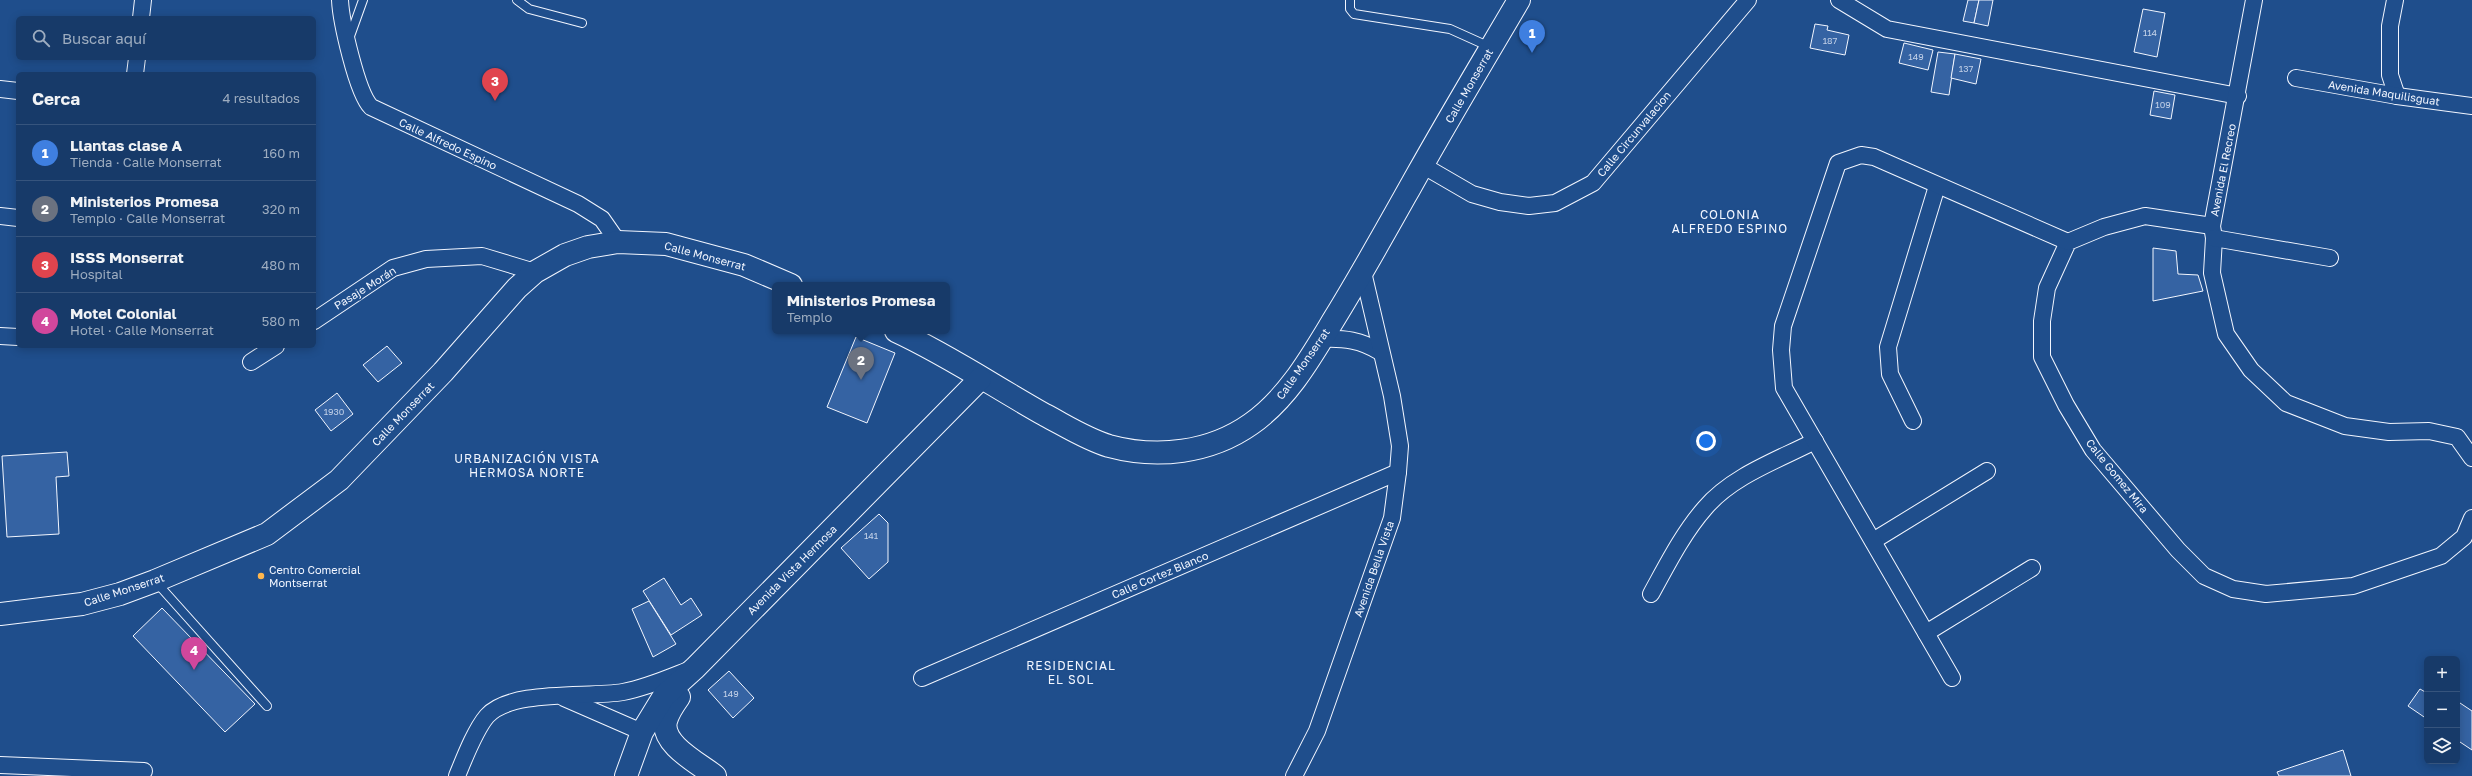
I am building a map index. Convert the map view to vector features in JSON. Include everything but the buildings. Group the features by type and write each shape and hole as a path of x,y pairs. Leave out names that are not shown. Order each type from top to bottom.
{"street":[{"path":"141,16 143,0"},
{"name":"Calle Alfredo Espino","path":"340,0 348,41 362,94 371,107 597,214 608,225 618,242"},
{"name":"Calle Monserrat","path":"902,334 928,346 980,379 1087,438 1131,450 1168,453 1202,448 1235,434 1252,423 1283,396 1322,339 1363,272 1422,165 1519,0"},
{"name":"Calle Circunvalacion","path":"1422,165 1472,194 1500,202 1529,206 1555,203 1593,183 1748,0"},
{"path":"1839,0 1887,29 2238,96"},
{"name":"Avenida El Recreo","path":"2254,0 2213,232 2212,273 2226,334 2252,370 2286,403 2345,426 2389,432 2429,431 2457,437 2472,458"},
{"path":"2395,0 2390,26 2390,75 2397,96"},
{"path":"135,72 137,60"},
{"name":"Avenida Maquilisguat","path":"2296,78 2397,96 2472,106"},
{"path":"0,89 16,91"},
{"path":"1952,678 1784,388 1781,350 1783,326 1838,163 1861,155 1874,157 1937,186 2068,242 2104,227 2145,216 2330,258"},
{"path":"1913,421 1890,374 1888,347 1937,186"},
{"path":"0,216 16,218"},
{"name":"Calle Monserrat","path":"0,614 82,604 155,581 267,534 339,480 443,372 502,303 535,272 571,253 618,242 666,244 744,265 784,282"},
{"name":"Calle Gomez Mira","path":"2068,242 2047,288 2042,321 2042,357 2066,405 2093,450 2178,550 2204,576 2233,589 2266,594 2353,586 2441,556 2464,537 2472,518"},
{"name":"Pasaje Morán","path":"316,320 393,268 426,259 482,256 535,272"},
{"name":"Avenida Bella Vista","path":"1294,776 1317,731 1390,525 1398,472 1400,446 1392,396 1380,352 1363,272"},
{"path":"0,336 16,337"},
{"path":"1322,339 1352,340 1368,345 1380,352"},
{"path":"251,362 273,348"},
{"name":"Avenida Vista Hermosa","path":"626,776 642,732 664,696 695,668 980,379"},
{"path":"1651,594 1674,553 1705,508 1724,490 1754,472 1815,442"},
{"path":"1872,541 1987,471"},
{"name":"Calle Cortez Blanco","path":"922,678 1398,472"},
{"path":"1926,633 2032,568"},
{"path":"457,776 487,716 503,706 523,699 622,692 653,684 695,668"},
{"path":"695,668 666,722 666,735 672,744 715,776"},
{"path":"560,696 642,732"},
{"path":"631,776 647,749 660,744 672,744"},
{"path":"0,765 109,773 144,770"}],"lane":[{"path":"348,41 363,0"},
{"path":"517,0 529,9 582,24"},
{"path":"1350,0 1350,9 1354,14 1450,29 1491,48"},
{"path":"155,581 267,706"}],"place":[{"name":"Llantas clase A","path":"1532,53"},
{"name":"ISSS Monserrat","path":"495,101"},
{"name":"Ministerios Promesa","path":"861,380"},
{"name":"Centro Comercial Montserrat","path":"261,576"},
{"name":"Motel Colonial","path":"194,670"}],"district":[{"name":"COLONIA ALFREDO ESPINO","path":"1730,222"},
{"name":"URBANIZACIÓN VISTA HERMOSA NORTE","path":"527,466"},
{"name":"RESIDENCIAL EL SOL","path":"1071,673"}]}
